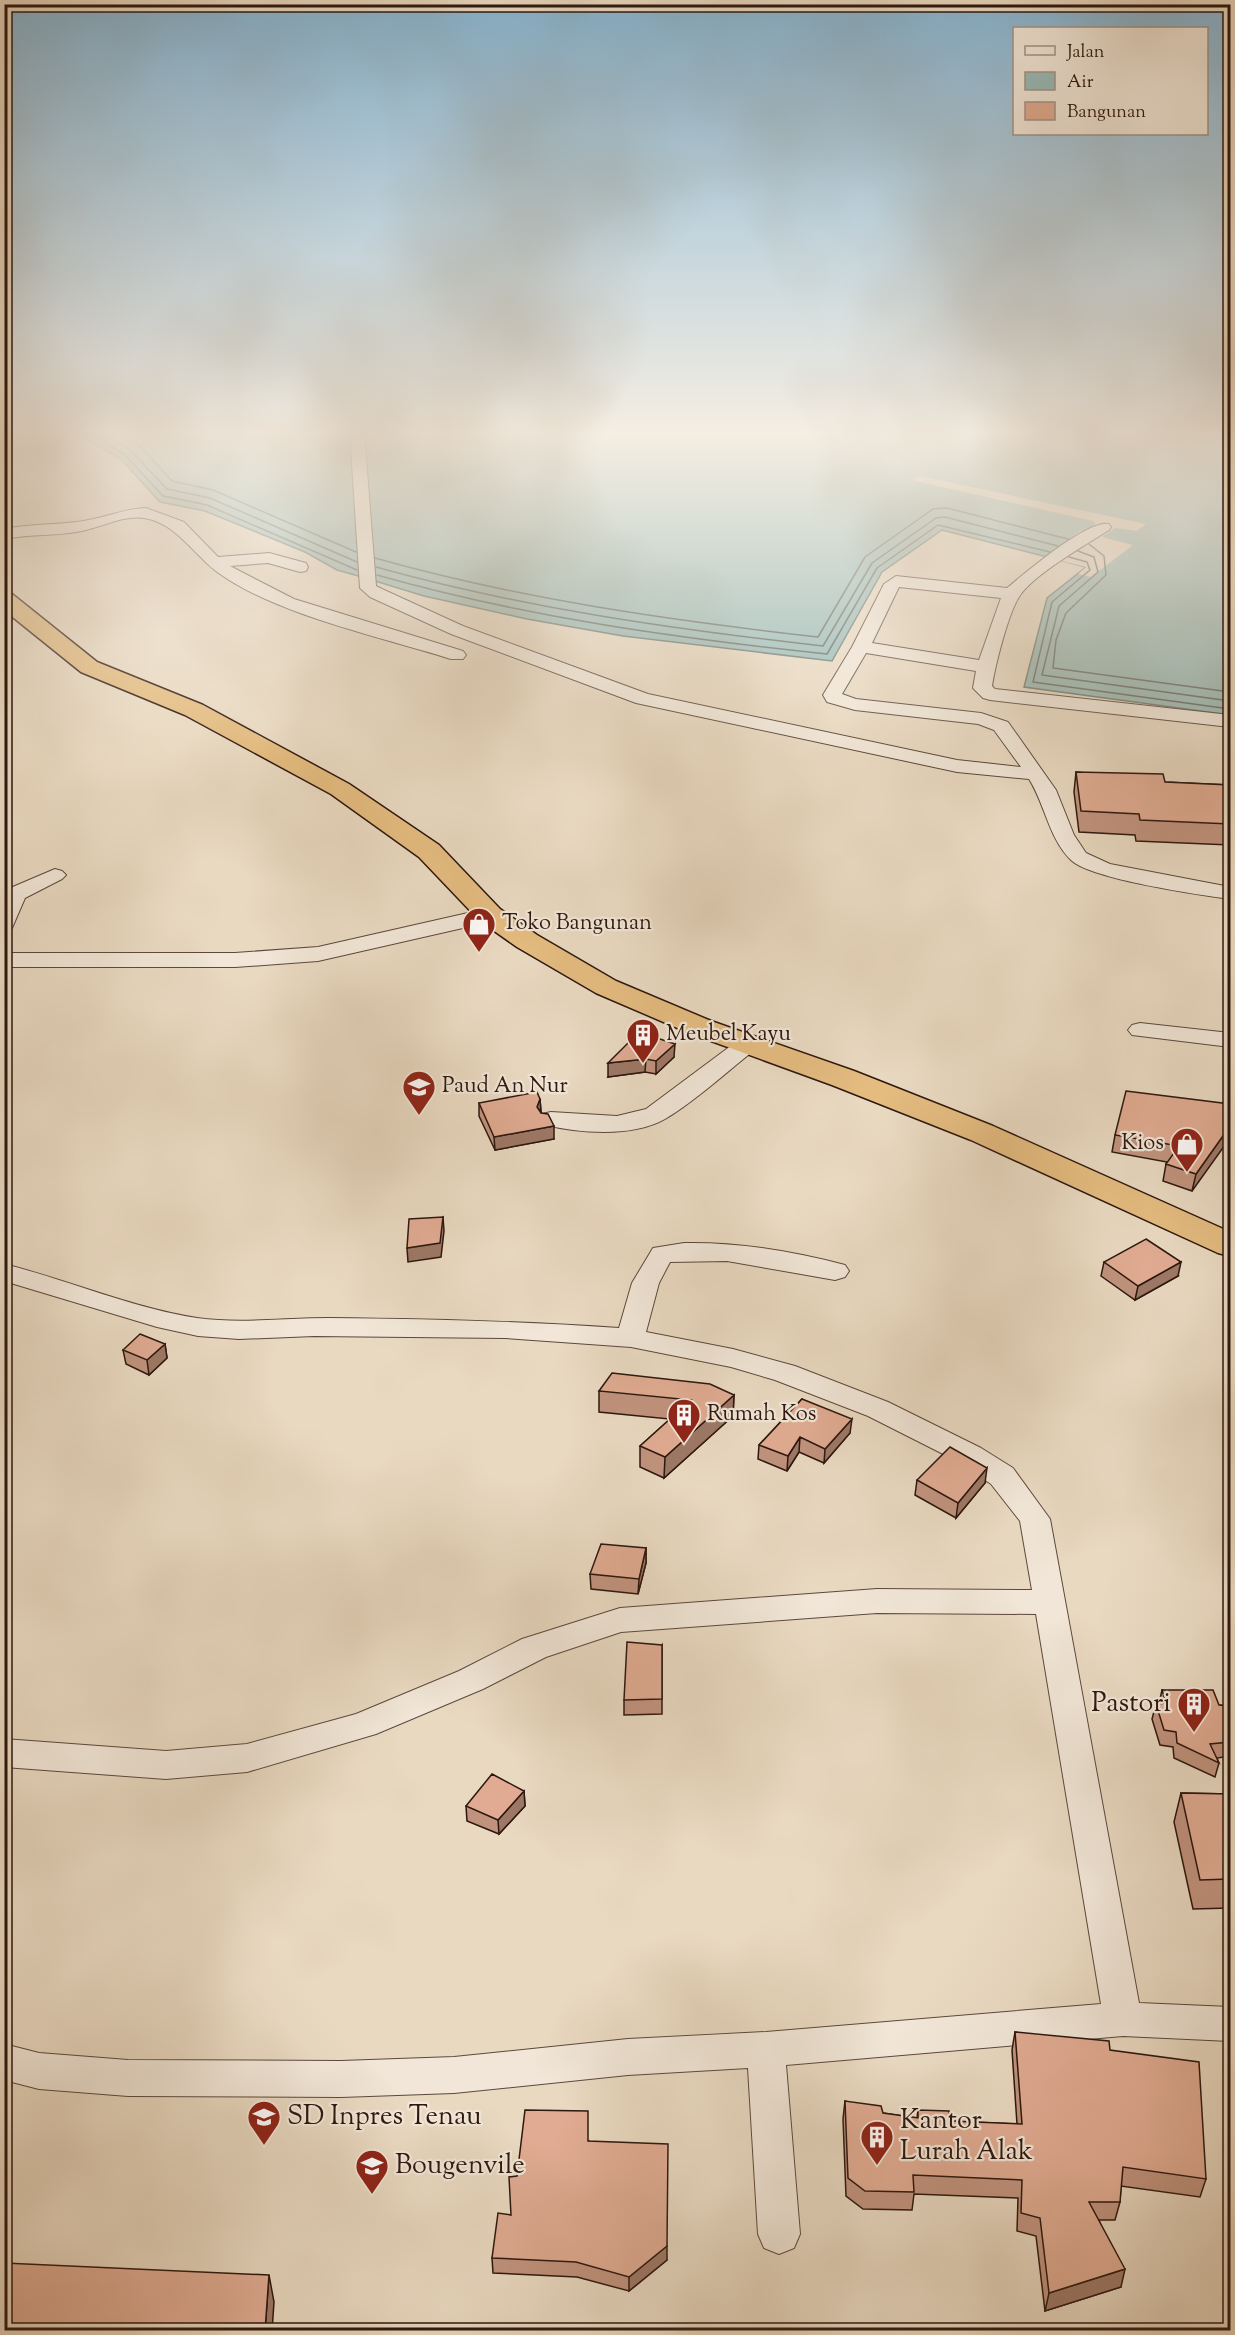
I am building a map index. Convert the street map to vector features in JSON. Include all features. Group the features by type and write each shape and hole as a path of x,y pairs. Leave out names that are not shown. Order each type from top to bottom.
{"highway":[{"path":"10,608 89,667 194,710 340,789 429,851 490,915 526,941 606,987 981,1133 1230,1245"}],"street":[{"path":"194,541 228,572 292,604 457,655"},
{"path":"365,541 368,588 458,630 643,699 957,766 1035,774"},
{"path":"1080,541 1049,561 1011,594 986,667 982,688 990,694 1230,721"},
{"path":"215,562 269,558 300,567"},
{"path":"1011,594 896,581 892,584 861,647 832,695 834,698 855,704 981,719 1001,726 1046,790 1064,835 1079,857 1091,864 1230,894"},
{"path":"861,647 986,667"},
{"path":"4,923 16,894 55,875"},
{"path":"7,952 202,960 318,954 490,915"},
{"path":"1140,1029 1230,1040"},
{"path":"551,1119 614,1125 638,1122 655,1114 748,1044"},
{"path":"631,1338 643,1292 655,1262 662,1254 678,1251 730,1253 835,1271"},
{"path":"4,1272 167,1322 198,1328 239,1330 314,1327 442,1327 631,1338 733,1358 785,1373 878,1409 970,1455 1002,1476 1035,1519 1123,2019"},
{"path":"4,1753 166,1765 247,1758 364,1725 471,1680 534,1648 620,1620 876,1601 1051,1602"},
{"path":"4,2062 39,2071 128,2079 341,2079 454,2075 628,2057 766,2049 1123,2019 1230,2024"},
{"path":"766,2049 779,2234"}],"water":[{"path":"278,541 926,541 882,572 832,661 623,636 527,619 424,596 337,570 305,552"},
{"path":"985,541 1230,541 1230,715 1024,687 1047,598 1086,567"}],"pier":[{"path":"1067,541 1117,541 1133,545 1091,577 1078,574 1086,567 1045,557"}],"building":[{"path":"1076,772 1163,774 1165,782 1230,785 1230,824 1140,820 1139,814 1081,811"},
{"path":"639,1032 675,1044 656,1061 646,1059 608,1063"},
{"path":"1126,1091 1230,1104 1230,1126 1196,1174 1166,1164 1179,1146 1115,1135"},
{"path":"537,1092 540,1099 537,1107 541,1113 548,1114 554,1126 494,1137 479,1103"},
{"path":"443,1217 440,1243 407,1248 409,1219"},
{"path":"1146,1239 1181,1262 1138,1286 1104,1262"},
{"path":"140,1334 165,1344 147,1360 123,1350"},
{"path":"612,1373 710,1384 734,1395 665,1457 640,1446 691,1400 599,1391"},
{"path":"802,1399 852,1419 825,1449 800,1437 788,1456 759,1445"},
{"path":"950,1447 987,1468 958,1503 917,1480"},
{"path":"601,1544 646,1548 639,1579 590,1574"},
{"path":"627,1642 662,1645 662,1699 624,1700"},
{"name":"Pastori","path":"1162,1690 1213,1690 1219,1705 1230,1706 1230,1742 1210,1744 1219,1763 1177,1743 1176,1732 1164,1730 1156,1704 1166,1703"},
{"path":"492,1774 524,1791 498,1820 466,1806"},
{"path":"1181,1793 1230,1794 1230,1879 1200,1880"},
{"path":"1015,2032 1109,2041 1110,2050 1199,2062 1206,2179 1123,2167 1120,2202 1089,2202 1125,2269 1049,2293 1040,2218 1021,2213 1022,2180 913,2175 914,2192 865,2191 848,2178 845,2101 881,2106 883,2113 918,2118 918,2110 949,2111 950,2121 1022,2124"},
{"path":"525,2110 588,2111 588,2141 668,2144 667,2246 629,2277 576,2262 492,2258 498,2213 511,2215 509,2177 517,2176"},
{"path":"4,2263 269,2275 265,2331 4,2331"}],"place":[{"name":"Toko Bangunan","path":"479,953"},
{"name":"Meubel Kayu","path":"643,1064"},
{"name":"Paud An Nur","path":"419,1116"},
{"name":"Kios","path":"1187,1173"},
{"name":"Rumah Kos","path":"684,1444"},
{"name":"Pastori","path":"1194,1733"},
{"name":"SD Inpres Tenau","path":"264,2146"},
{"name":"Kantor Lurah Alak","path":"877,2166"},
{"name":"Bougenvile","path":"372,2195"}]}
